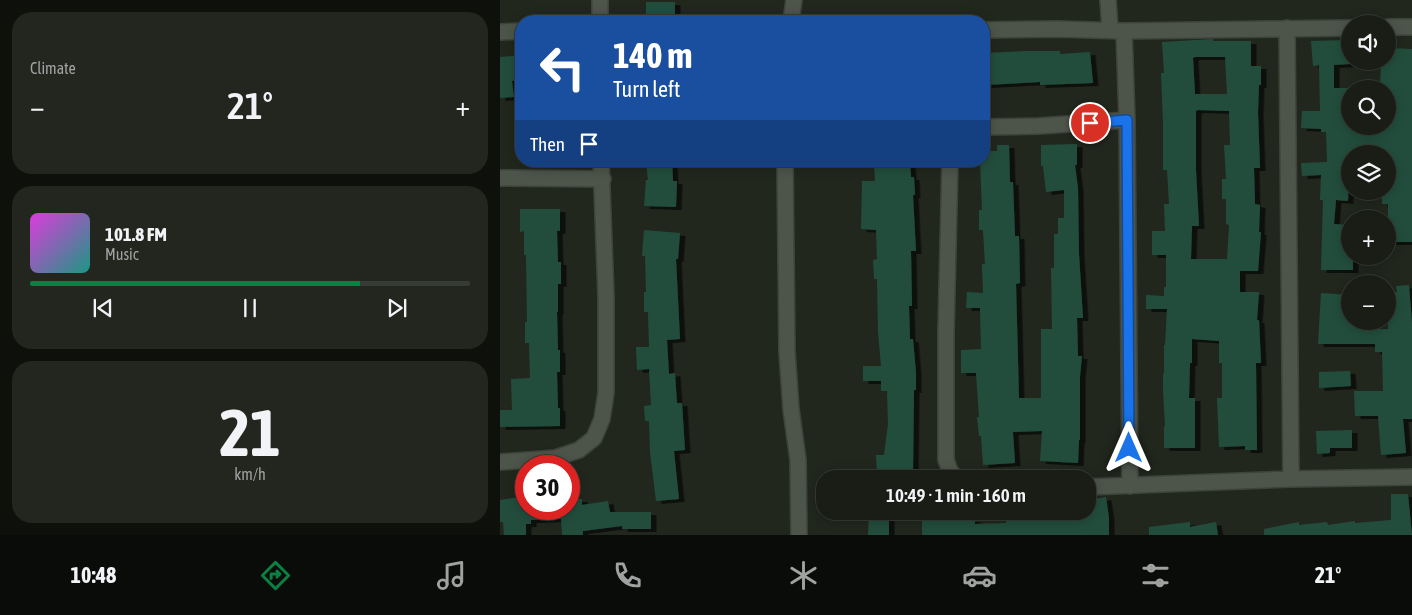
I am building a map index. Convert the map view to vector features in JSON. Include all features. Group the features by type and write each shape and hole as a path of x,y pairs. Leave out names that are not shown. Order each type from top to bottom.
{"street":[{"path":"600,0 600,15"},
{"path":"792,15 794,0"},
{"path":"1108,0 1117,30 1127,120 1130,486"},
{"path":"1396,27 1412,27"},
{"path":"1287,28 1291,479"},
{"path":"990,30 1341,28"},
{"path":"500,32 515,31"},
{"path":"990,127 1039,126 1127,120"},
{"path":"500,462 555,458 579,450 594,438 602,419 606,393 602,167"},
{"path":"788,167 787,352 791,410 798,460 799,535"},
{"path":"949,470 946,460 946,332 950,167"},
{"path":"500,178 603,179"},
{"path":"1096,487 1291,479 1412,478"}],"building":[{"path":"646,2 675,2 675,15 646,15"},
{"path":"1213,39 1213,41 1251,41 1251,66 1261,66 1258,112 1260,168 1254,168 1255,204 1260,205 1259,232 1261,232 1258,271 1240,271 1240,292 1259,292 1257,320 1259,320 1261,363 1256,363 1257,450 1245,450 1245,446 1219,447 1217,398 1222,398 1222,363 1219,363 1219,341 1192,339 1189,398 1195,398 1195,448 1164,448 1163,374 1167,309 1146,309 1146,295 1164,296 1164,287 1166,287 1166,255 1152,255 1152,231 1165,231 1164,204 1169,204 1167,170 1163,170 1161,73 1164,73 1162,42","holes":["1225,57 1227,94 1195,94 1193,58","1196,111 1229,111 1230,145 1224,145 1226,179 1222,179 1222,199 1226,199 1226,224 1229,225 1227,259 1191,259 1192,226 1199,226 1196,170"]},
{"path":"1341,40 1341,65 1334,65 1334,88 1341,88 1341,135 1396,135 1396,80 1380,80 1381,70 1396,70 1396,48 1412,49 1412,242 1396,242 1396,210 1388,210 1388,204 1382,204 1382,200 1396,200 1396,145 1341,145 1341,200 1348,201 1336,200 1334,224 1341,224 1341,265 1353,265 1353,270 1321,270 1323,200 1320,200 1321,175 1302,176 1301,163 1327,162 1326,132 1321,132 1321,129 1301,128 1302,111 1320,111 1319,65 1313,66 1311,41"},
{"path":"1060,51 1060,54 1090,52 1093,83 1040,85 1040,82 990,85 990,53"},
{"path":"514,56 515,80 512,81 514,97 500,98 500,57"},
{"path":"1077,144 1077,165 1075,165 1078,188 1079,254 1083,318 1077,318 1078,356 1082,356 1078,463 1040,461 1042,431 1013,432 1015,463 983,465 981,436 979,436 977,417 979,417 976,373 961,373 961,350 981,349 980,308 966,308 967,292 983,293 982,264 985,264 983,230 979,230 979,210 982,210 980,167 990,167 990,151 997,151 997,145 1009,145 1010,182 1013,182 1015,236 1019,236 1020,283 1016,284 1019,398 1041,398 1041,329 1052,329 1051,268 1054,268 1054,234 1058,234 1058,218 1064,218 1064,190 1046,192 1043,166 1041,166 1041,145"},
{"path":"647,167 672,167 673,181 677,181 676,207 644,206 646,180 648,180"},
{"path":"874,167 910,167 911,177 914,177 916,251 911,251 912,306 909,306 910,339 913,339 916,372 913,470 877,470 876,455 884,455 888,424 887,391 881,391 881,381 863,381 863,366 881,366 877,279 874,279 873,260 877,259 876,230 861,229 862,181 875,181"},
{"path":"520,209 560,209 560,231 557,231 558,262 561,262 561,284 558,284 557,312 560,372 557,372 560,426 500,427 500,410 512,410 511,379 530,378 529,343 525,343 525,322 527,322 526,255 524,255 524,231 520,232"},
{"path":"644,230 680,233 678,259 676,259 680,339 667,340 669,374 675,373 677,403 682,403 685,450 674,451 679,499 656,501 650,452 649,421 645,421 644,406 651,405 649,369 637,370 636,347 649,347 648,312 644,312 644,292 646,292 645,256 642,256"},
{"path":"1409,285 1412,323 1412,419 1403,419 1406,453 1381,455 1378,416 1355,416 1354,391 1383,391 1382,352 1375,352 1375,344 1318,344 1321,293 1341,294 1341,330 1396,330 1396,286"},
{"path":"1350,371 1351,386 1319,388 1319,372"},
{"path":"1352,430 1352,448 1330,448 1330,453 1317,454 1316,431"},
{"path":"1391,494 1408,494 1412,535 1264,535 1264,529 1299,522 1299,525 1327,522 1328,525 1355,521 1355,523 1391,520"},
{"path":"1106,497 1109,535 922,535 922,520 975,520 975,524 1006,523 1006,520 1096,520 1096,499"},
{"path":"515,498 515,520 531,520 531,524 526,524 526,535 504,535 503,522 500,522 500,500"},
{"path":"580,499 582,499 582,505 608,501 610,512 651,512 651,529 622,529 622,526 583,531 583,535 562,535 561,520 580,520"},
{"path":"869,520 889,520 889,535 868,535"},
{"path":"1190,522 1190,527 1216,522 1218,535 1149,535 1149,527"}],"route":[{"path":"1090,123 1127,120 1129,448"}]}
